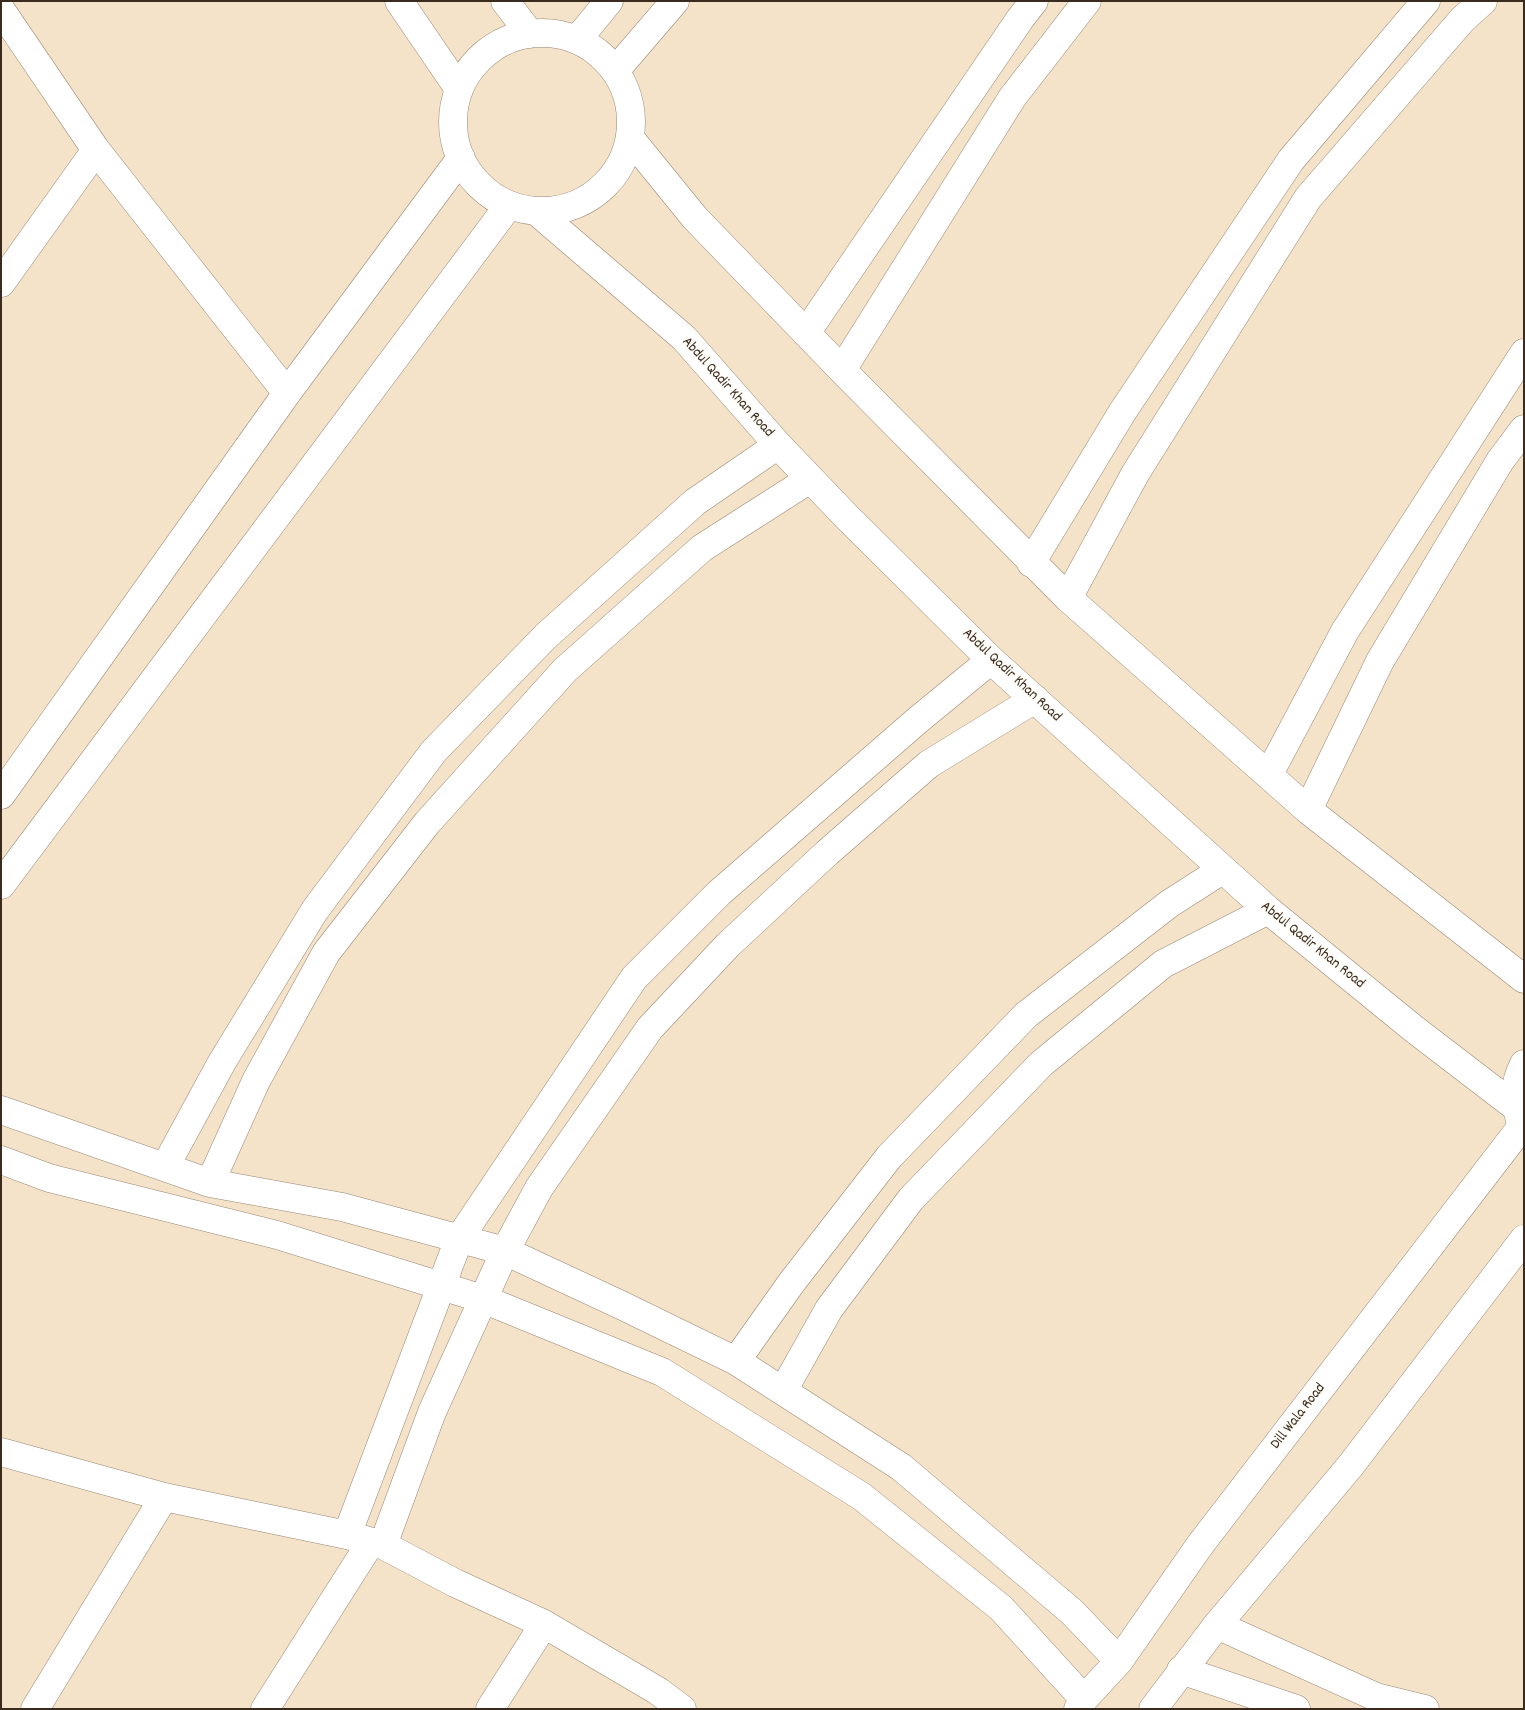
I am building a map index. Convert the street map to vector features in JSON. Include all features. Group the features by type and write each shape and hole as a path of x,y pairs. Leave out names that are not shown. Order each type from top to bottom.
{"street":[{"path":"399,1 459,90"},
{"path":"505,1 530,34"},
{"path":"577,40 609,1"},
{"path":"615,71 675,1"},
{"path":"806,334 1014,27 1034,1"},
{"path":"842,370 1012,98 1087,1"},
{"path":"1031,563 1123,411 1291,160 1426,1"},
{"path":"1068,598 1135,474 1308,198 1462,20 1483,1"},
{"path":"1,10 96,150 287,393"},
{"path":"530,34 554,34 577,40 598,53 615,71 626,93 631,115 630,138 624,158 613,177 598,192 578,204 558,210 536,211 509,205 489,193 473,178 461,158 454,136 453,113 459,90 470,69 487,52 507,40 530,34"},
{"path":"630,138 695,218 806,334 1031,563 1068,598 1308,810 1524,979"},
{"path":"1,283 96,150"},
{"path":"1,795 287,393 461,158"},
{"path":"1,886 509,205"},
{"name":"Abdul Qadir Khan Road","path":"536,211 684,338 810,479 991,660 1268,910 1414,1029 1521,1120"},
{"path":"1269,774 1345,631 1524,353"},
{"path":"1308,810 1380,662 1500,461 1524,429"},
{"path":"165,1167 222,1062 315,910 434,751 546,636 694,502 778,445"},
{"path":"210,1183 256,1081 326,953 427,823 565,670 702,548 810,479"},
{"path":"367,1541 441,1287 459,1239 634,978 720,892 919,719 991,660"},
{"path":"266,1709 367,1541 432,1412 505,1251 539,1188 650,1028 728,945 828,852 929,764 1035,699"},
{"path":"736,1361 792,1282 889,1157 1026,1015 1170,904 1222,870"},
{"path":"783,1391 829,1309 911,1199 1041,1064 1163,964 1268,910"},
{"path":"1521,1120 1516,1088 1520,1070 1524,1064"},
{"path":"1,1110 210,1183 342,1206 505,1251 622,1305 736,1361 901,1467 1072,1612 1118,1661"},
{"name":"Dill Wala Road","path":"1081,1704 1118,1661 1200,1545 1521,1120"},
{"path":"1,1160 48,1178 278,1235 482,1299 662,1372 861,1496 1001,1608 1081,1704"},
{"path":"1153,1709 1217,1624 1351,1465 1524,1239"},
{"path":"1,1452 164,1497 367,1541 454,1584 544,1624 658,1691 682,1709"},
{"path":"35,1709 164,1497"},
{"path":"490,1709 544,1624"},
{"path":"1217,1624 1376,1697 1425,1709"},
{"path":"1181,1670 1296,1709"}]}
